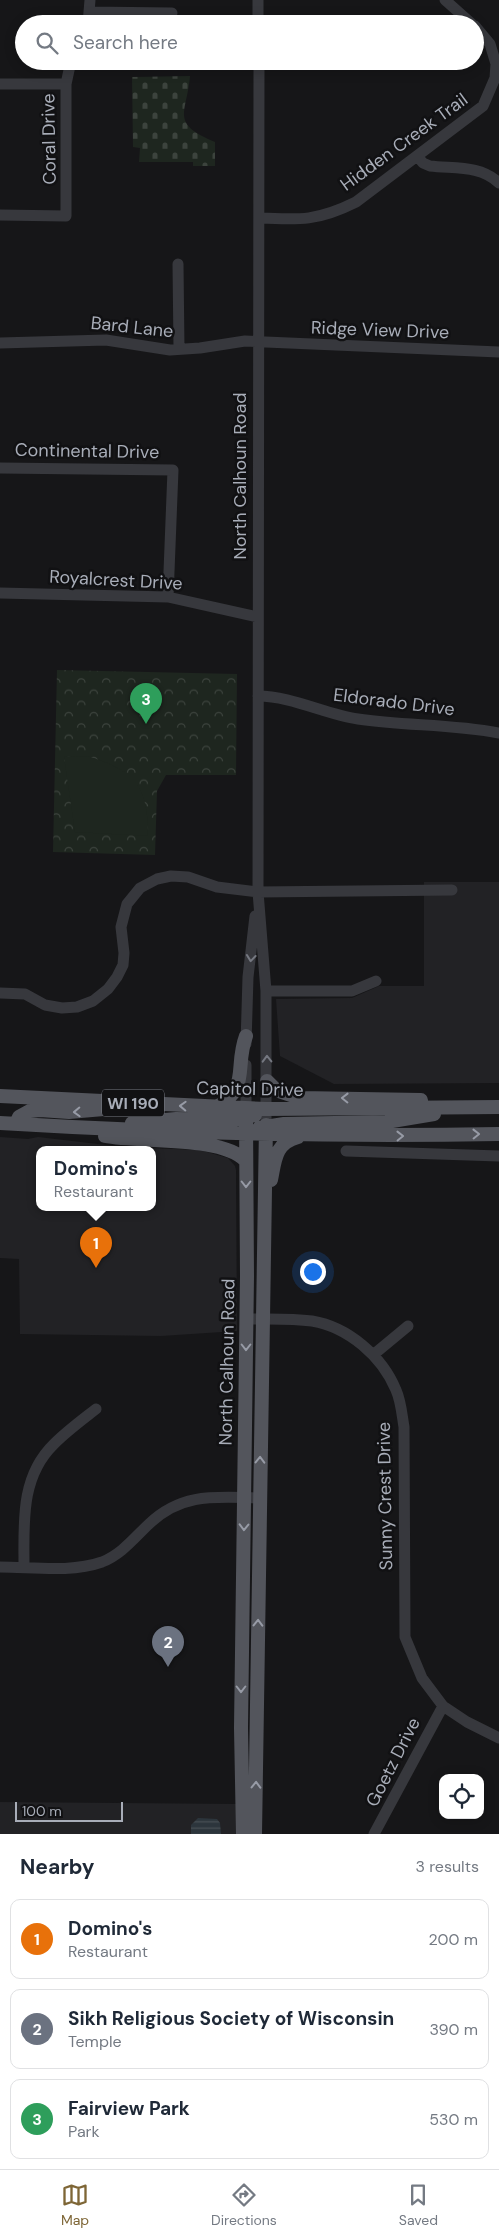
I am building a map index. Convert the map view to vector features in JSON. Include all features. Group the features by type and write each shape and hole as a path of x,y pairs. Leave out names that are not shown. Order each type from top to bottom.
{"main road":[{"path":"215,1108 235,1094 239,1082 241,1050 246,1036"},
{"path":"267,1081 276,1090 300,1098 397,1099 499,1106"},
{"name":"Capitol Drive","path":"1,1096 215,1108 246,1113"},
{"path":"16,1124 19,1117 30,1111 96,1111 143,1104"},
{"name":"Capitol Drive","path":"266,1109 456,1109 499,1106"},
{"path":"86,1127 246,1113 266,1109"},
{"path":"246,1134 266,1130 414,1119 456,1109"},
{"name":"North Calhoun Road","path":"243,1834 241,1718 245,1498 246,1113"},
{"name":"WI 190","path":"0,1122 246,1134"},
{"path":"57,1126 125,1140 210,1144 232,1152 246,1161"},
{"path":"266,1130 306,1135 499,1134"},
{"name":"North Calhoun Road","path":"255,1834 266,1130"},
{"path":"264,1223 278,1149 286,1141 306,1135"}],"street":[{"path":"89,15 90,0"},
{"path":"258,0 258,15"},
{"path":"445,0 462,15"},
{"path":"130,15 172,12"},
{"name":"Hidden Creek Trail","path":"259,218 316,218 333,213 356,202 483,106 495,78 496,64 490,44 484,37"},
{"name":"Coral Drive","path":"0,215 66,216 66,84 69,70"},
{"name":"North Calhoun Road","path":"258,70 258,892 266,991 266,1130"},
{"path":"0,84 66,84"},
{"path":"417,156 423,163 430,166 481,170 491,175 499,184"},
{"path":"178,264 179,350"},
{"name":"Bard Lane","path":"0,342 106,340 157,349 179,350 243,340 259,342"},
{"name":"Ridge View Drive","path":"259,342 499,352"},
{"name":"Continental Drive","path":"0,468 173,470 168,597"},
{"name":"Royalcrest Drive","path":"0,592 168,597 258,616"},
{"name":"Eldorado Drive","path":"258,696 273,696 360,719 454,726 499,733"},
{"path":"0,993 24,994 46,1005 62,1008 77,1007 93,1001 108,989 122,965 124,953 121,927 127,904 140,888 157,879 171,876 188,877 217,887 258,892 452,890"},
{"name":"North Calhoun Road","path":"246,1113 248,977 258,892"},
{"path":"266,991 352,991 376,980"},
{"path":"346,1151 499,1156"},
{"name":"Sunny Crest Drive","path":"246,1319 293,1319 338,1329 373,1355 396,1390 404,1427 405,1637 422,1678 443,1706 499,1738"},
{"path":"373,1355 408,1326"},
{"path":"24,1567 24,1509 27,1492 35,1471 54,1444 96,1409"},
{"path":"0,1567 67,1567 96,1564 120,1551 150,1523 174,1505 204,1498 259,1498"},
{"name":"Goetz Drive","path":"374,1834 443,1706"}],"shaded area":[{"path":"424,882 499,882 499,1083 334,1084 280,1056 276,999 352,998 379,986 424,986"},
{"path":"0,1137 28,1139 38,1137 114,1146 36,1146 36,1211 156,1211 156,1148 200,1150 228,1158 235,1166 237,1331 161,1336 20,1334 19,1259 0,1258"},
{"path":"0,1802 238,1804 238,1834 0,1834"},
{"path":"198,1818 217,1819 220,1823 221,1834 191,1834 191,1825"}],"green space":[{"path":"190,76 184,116 186,123 191,129 215,142 215,166 193,166 193,162 139,162 140,148 133,147 132,77"},
{"path":"57,670 237,674 236,775 166,775 157,791 155,855 53,852"},
{"path":"87,756 117,767 136,782 145,804 148,836 75,832 64,757"}],"place":[{"name":"Fairview Park","path":"146,724"},
{"name":"Domino's","path":"96,1268"},
{"name":"Sikh Religious Society of Wisconsin","path":"168,1667"}]}
